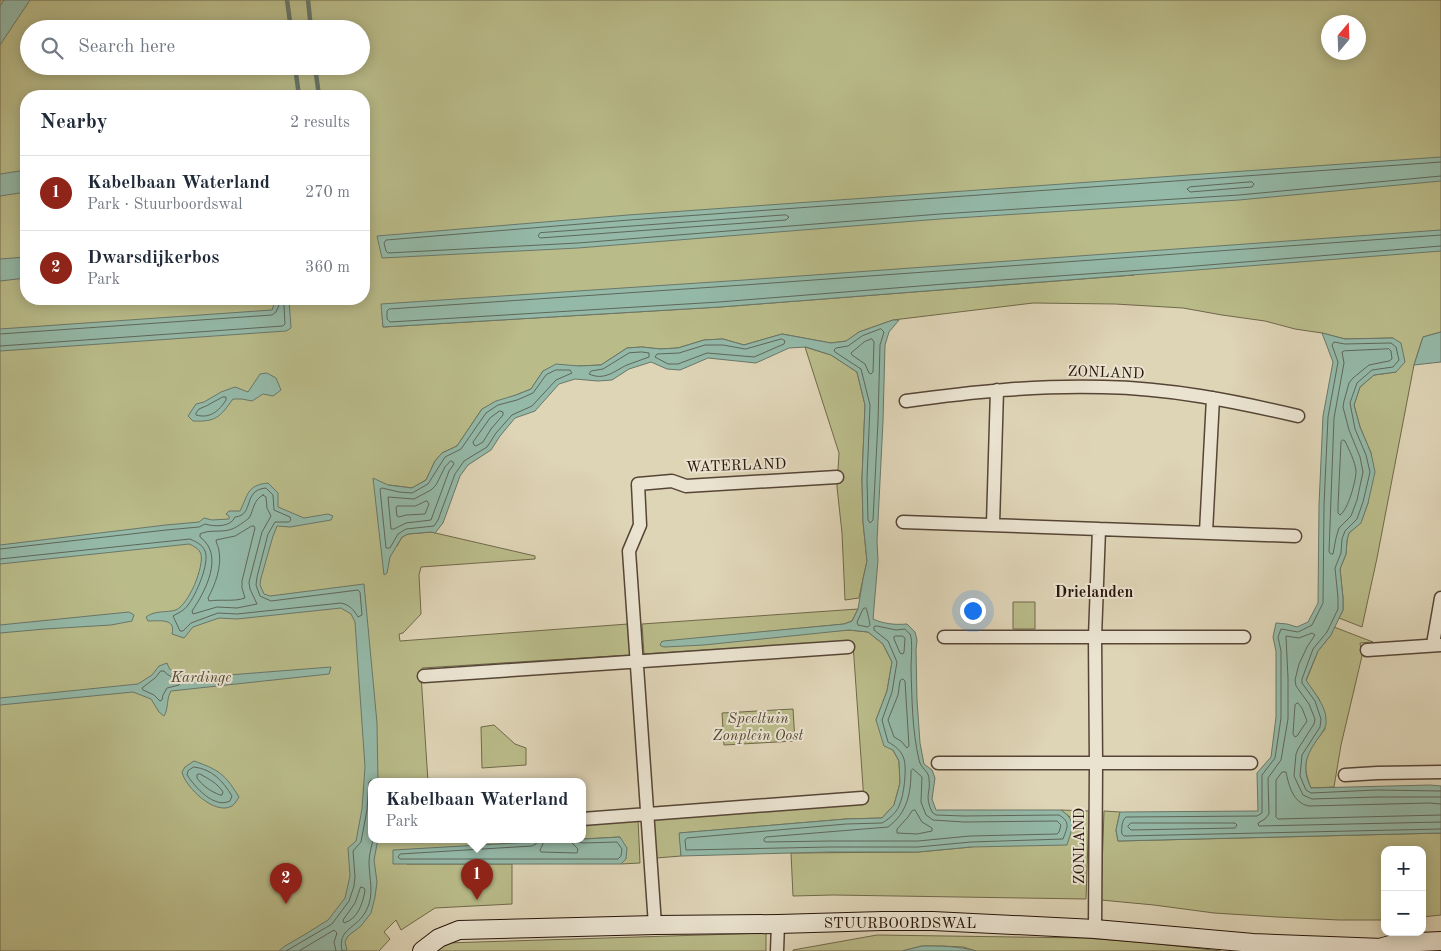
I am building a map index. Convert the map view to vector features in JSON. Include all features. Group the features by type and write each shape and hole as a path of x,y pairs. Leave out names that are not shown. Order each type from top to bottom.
{"street":[{"name":"ZONLAND","path":"906,401 997,390 1048,387 1104,387 1162,391 1213,398 1254,405 1298,416"},
{"path":"993,524 997,390"},
{"path":"1206,532 1213,398"},
{"name":"WATERLAND","path":"655,925 629,551 640,526 638,484 672,481 686,486 836,477"},
{"path":"903,522 1295,536"},
{"name":"ZONLAND","path":"1095,929 1095,637 1099,529"},
{"path":"1367,650 1437,644 1441,598"},
{"path":"944,636 1244,637"},
{"path":"424,676 848,647"},
{"path":"938,763 1251,763"},
{"path":"1345,775 1441,772"},
{"path":"586,818 862,798"},
{"name":"STUURBOORDSWAL","path":"422,951 438,938 459,930 882,921 933,921 1095,929 1253,943 1390,949 1397,944 1441,941"},
{"path":"777,951 778,924"},
{"path":"1429,951 1441,951"}],"green space":[{"name":"Kardinge","path":"0,0 1441,0 1441,332 1423,337 1414,365 1362,627 1339,618 1343,610 1340,569 1346,554 1347,540 1349,533 1361,522 1368,503 1371,453 1360,427 1354,405 1360,387 1374,375 1396,372 1393,338 1345,339 1265,321 1183,308 1115,304 1033,303 893,320 859,332 847,341 831,343 782,334 744,345 723,339 704,340 678,348 627,348 601,365 543,371 531,389 482,409 457,446 442,453 435,461 426,480 412,488 389,485 397,546 402,537 408,534 431,532 535,556 535,559 421,567 419,575 421,614 403,633 399,634 400,641 628,624 630,655 422,668 428,778 368,778 368,843 536,843 407,864 512,864 512,904 435,908 401,930 396,920 384,932 390,939 379,951 0,951","holes":["1134,275 720,307 383,327 382,312"]},
{"path":"805,347 831,355 857,372 865,405 862,479 863,522 867,561 859,598 845,600 842,533 837,487 839,453"},
{"path":"1013,602 1035,602 1035,629 1013,629"},
{"path":"858,609 852,621 844,624 661,642 849,630 868,632 883,644 892,662 887,691 876,720 899,761 900,783 894,805 882,818 846,819 680,833 681,856 656,858 654,818 864,801 853,644 847,641 644,654 642,624"},
{"path":"1334,627 1373,642 1360,643 1362,656 1341,745 1334,787 1311,788 1307,778 1306,763 1310,750 1325,729 1319,699 1306,681 1318,651 1331,635"},
{"name":"Speeltuin Zonplein Oost","path":"793,709 795,741 724,745 722,713"},
{"path":"494,725 515,744 526,748 526,765 482,768 481,727"},
{"path":"1061,810 1089,811 1086,899 793,896 791,853 918,852 971,847 1070,817"},
{"path":"1104,811 1120,812 1116,830 1118,841 1441,833 1441,915 1426,917 1426,846 1381,846 1381,920 1339,920 1214,913 1101,900"},
{"path":"638,819 640,863 621,864 626,859 620,837 586,839 586,824"},
{"path":"766,933 766,951 434,951 446,943"},
{"path":"877,935 1085,938 1221,951 976,951 963,947 922,946 902,951 793,951"}],"water":[{"path":"4,0 30,0 0,45 0,6"},
{"path":"1441,157 1441,181 1239,200 940,219 578,248 382,258 377,236 628,215"},
{"path":"20,171 20,193 0,196 0,174"},
{"path":"1441,230 1441,251 720,307 383,327 381,304 744,280"},
{"path":"20,257 20,279 0,281 0,259"},
{"path":"274,305 289,305 291,328 286,331 0,351 0,329 272,310"},
{"path":"893,320 899,320 889,332 885,345 877,541 878,560 873,619 890,624 907,624 915,632 917,640 917,700 920,743 924,764 932,770 935,778 932,799 936,810 1061,810 1069,818 1072,825 1067,845 971,847 918,852 829,852 681,856 679,833 846,819 882,818 894,805 900,783 899,761 893,750 884,746 876,720 887,691 892,662 883,644 868,632 849,630 704,645 664,647 660,644 663,641 844,624 852,621 858,609 867,561 863,522 862,479 865,405 857,372 831,355 806,347 789,348 756,363 708,358 680,370 667,369 651,362 629,369 612,380 575,379 559,384 535,411 515,418 491,450 468,465 460,476 443,523 435,533 408,534 402,537 390,557 387,573 384,575 373,478 388,485 412,488 426,480 435,461 442,453 457,446 482,409 496,401 531,389 543,371 556,364 601,365 627,348 678,348 704,340 723,339 744,345 782,334 831,343 846,341 859,332"},
{"path":"1441,332 1441,362 1414,365 1423,337"},
{"path":"1322,333 1345,339 1393,338 1401,343 1405,362 1396,372 1374,375 1360,387 1354,405 1360,427 1371,453 1375,472 1361,523 1349,533 1346,554 1340,569 1343,610 1331,635 1318,651 1306,680 1322,704 1326,722 1306,761 1306,774 1311,788 1441,786 1441,833 1118,841 1116,830 1120,812 1258,811 1257,773 1271,757 1276,717 1276,651 1273,637 1276,623 1297,627 1308,622 1318,603 1319,505 1323,416 1333,362"},
{"path":"267,373 276,378 281,390 273,396 263,394 252,401 233,399 221,414 207,421 193,421 188,416 196,404 204,402 221,392 235,387 248,392 260,374"},
{"path":"268,483 278,493 278,507 304,518 328,514 333,516 331,520 290,527 277,526 261,578 260,585 264,594 270,596 364,584 377,723 378,778 368,778 368,843 377,843 374,860 377,882 371,913 361,926 348,936 345,942 347,950 279,951 328,920 345,898 350,876 348,848 356,841 362,809 365,767 355,622 351,614 341,608 237,619 219,618 193,627 184,638 172,634 172,625 169,623 148,621 146,617 157,612 176,610 186,601 198,576 201,560 199,551 189,544 0,564 0,545 199,522 204,518 212,520 229,519 229,516 226,514 229,511 240,511 249,492 261,484"},
{"path":"129,612 134,615 132,621 111,625 0,633 0,625"},
{"path":"167,663 173,672 190,678 331,667 329,674 171,691 164,716 159,712 151,699 133,692 0,705 0,698 138,684 152,675 159,666"},
{"path":"194,761 216,770 230,783 239,797 232,806 225,808 210,804 189,785 182,772 185,767"},
{"path":"620,837 627,848 626,859 621,864 393,864 393,850 515,843 586,843 586,839"},
{"path":"922,946 956,947 976,951 902,951"}],"waterway":[{"path":"287,0 290,20"},
{"path":"308,0 310,20"},
{"path":"296,75 298,90"},
{"path":"316,75 318,90"}],"place":[{"name":"Kabelbaan Waterland","path":"477,900"},
{"name":"Dwarsdijkerbos","path":"286,904"}],"district":[{"name":"Drielanden","path":"1094,591"}]}
